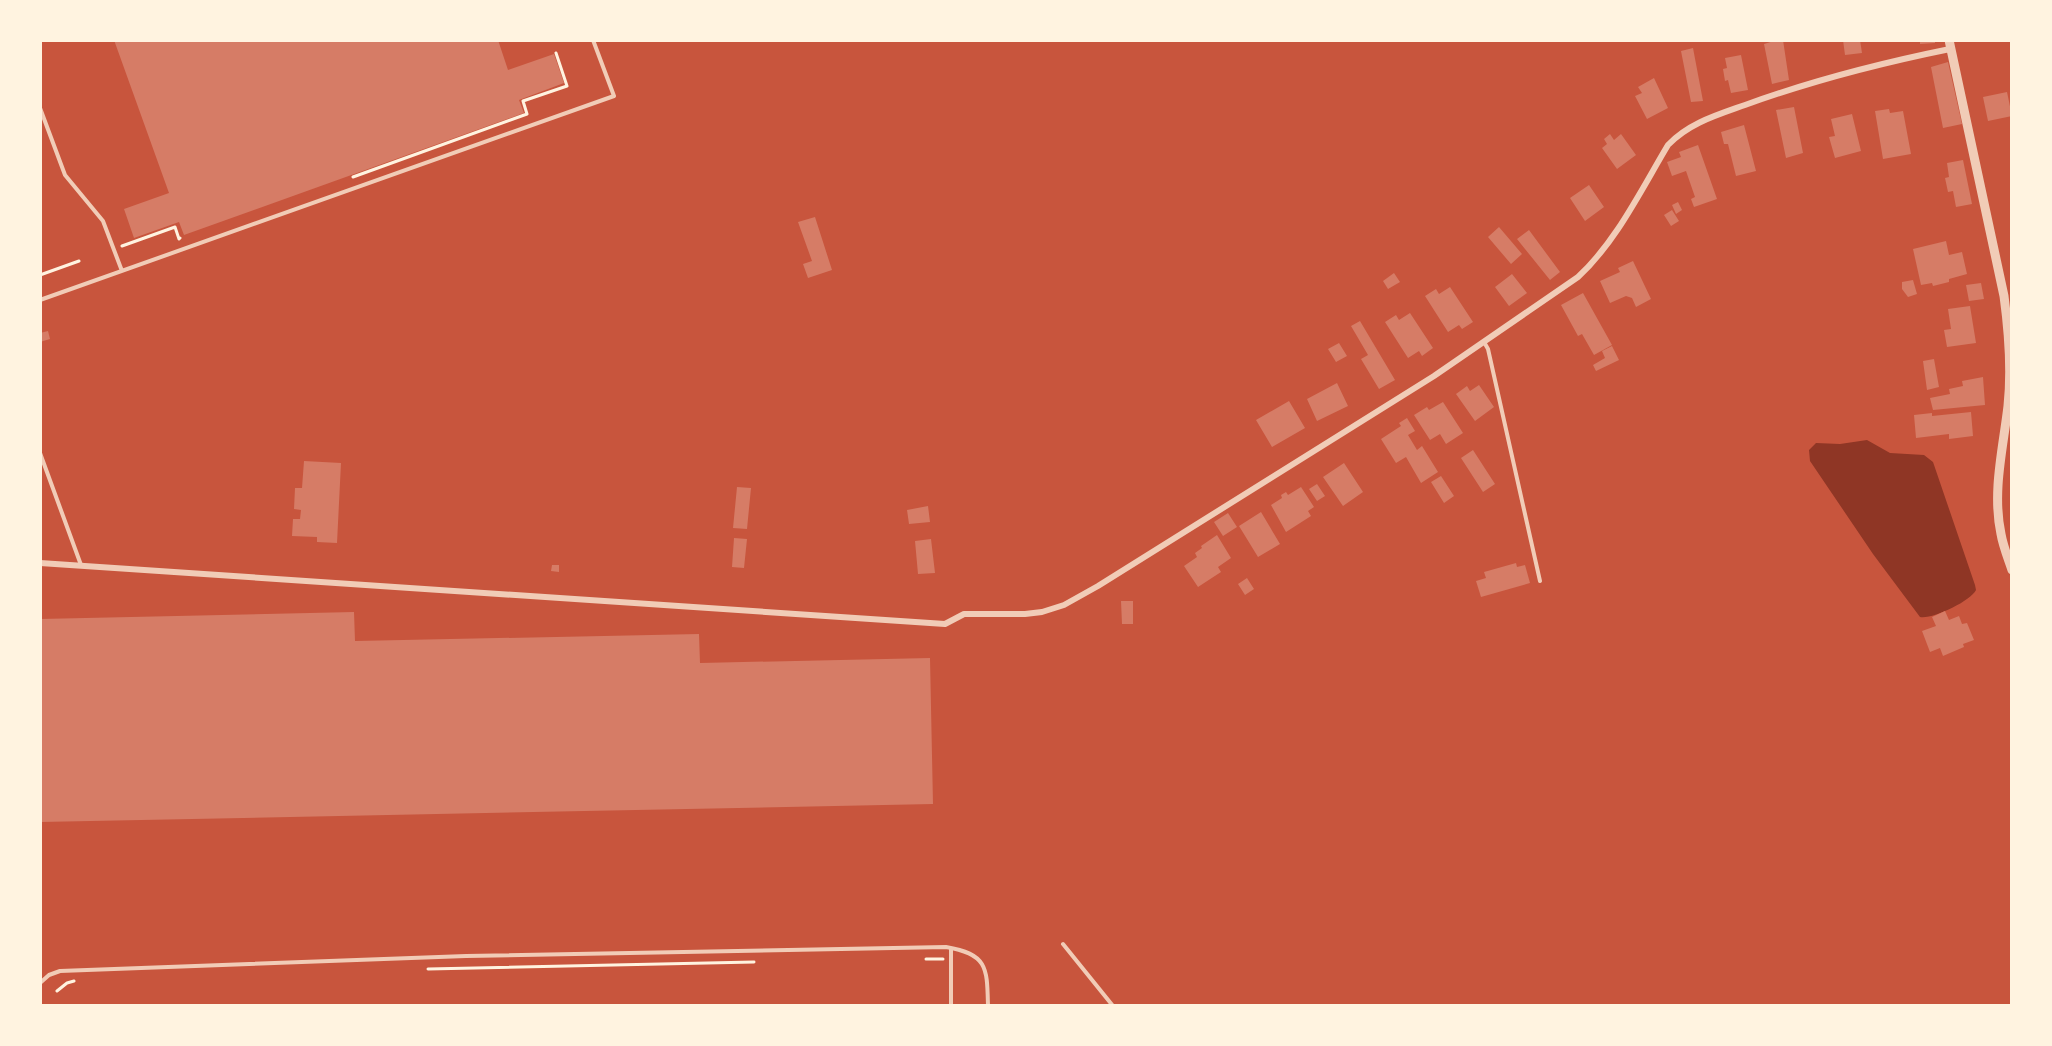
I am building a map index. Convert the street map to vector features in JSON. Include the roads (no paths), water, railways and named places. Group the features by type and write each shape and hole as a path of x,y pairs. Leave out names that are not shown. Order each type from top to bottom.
{"street":[{"path":"40,563 945,624 964,614 1042,612 1064,605 1098,586 1484,342 1578,277 1595,261 1668,145 1678,134 1692,126 1775,94 1949,45 2004,296 2010,369 2008,405 1999,470 1998,512 2001,535 2012,570"}],"lane":[{"path":"40,300 614,96 593,40"},
{"path":"40,108 65,175 103,221 122,271"},
{"path":"1484,342 1488,349 1505,418 1540,581"},
{"path":"40,453 81,565"},
{"path":"1063,944 1113,1005"},
{"path":"951,948 951,1005"},
{"path":"40,983 49,975 60,971 466,956 951,948 975,955 983,965 987,978 988,1005"}]}
